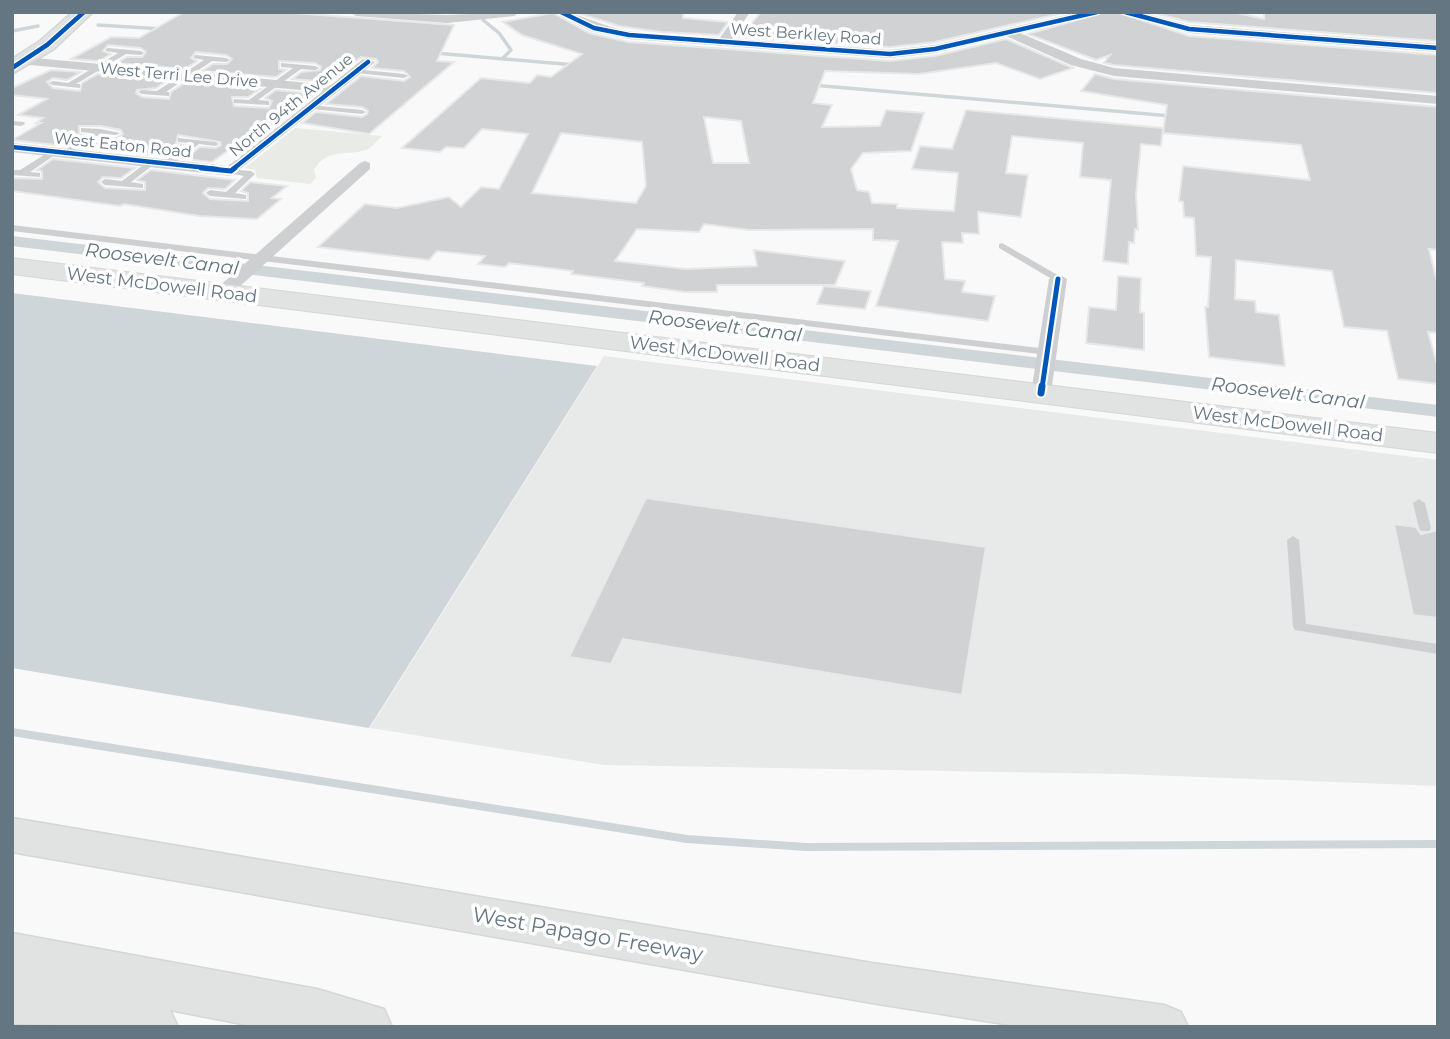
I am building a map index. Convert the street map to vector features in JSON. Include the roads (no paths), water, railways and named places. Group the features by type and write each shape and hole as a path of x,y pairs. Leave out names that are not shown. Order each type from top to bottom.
{"highway":[{"path":"12,956 317,1014 364,1027"},
{"path":"12,1000 150,1027"}],"main road":[{"path":"18,64 55,39 84,12"},
{"name":"West McDowell Road","path":"12,267 233,284 1045,368 1438,443"},
{"name":"West Papago Freeway","path":"12,835 872,983 1164,1027"}],"street":[{"path":"356,12 447,19 514,12"},
{"name":"West Berkley Road","path":"561,12 582,24 609,32 890,54 935,49 1097,12"},
{"path":"723,42 744,12"},
{"path":"1125,12 1189,29 1438,48"},
{"path":"1009,33 1076,62 1127,74 1438,100"},
{"name":"West Terri Lee Drive","path":"18,64 98,68 335,89"},
{"name":"North 94th Avenue","path":"232,171 362,66"},
{"name":"West Eaton Road","path":"12,148 232,171"},
{"path":"233,284 365,166"},
{"path":"1045,368 1058,279"}],"lane":[{"path":"108,50 141,52"},
{"path":"69,85 126,51"},
{"path":"196,57 226,60"},
{"path":"159,93 211,59"},
{"path":"284,65 315,68"},
{"path":"362,66 401,79 411,70"},
{"path":"251,102 299,67"},
{"path":"53,83 79,86"},
{"path":"142,92 172,94"},
{"path":"237,101 267,103"},
{"path":"312,107 365,109 353,119"},
{"path":"84,130 116,133"},
{"path":"17,173 100,131"},
{"path":"181,140 215,144"},
{"path":"124,184 197,142"},
{"path":"228,195 251,174 232,171"},
{"path":"17,173 37,175"},
{"path":"105,182 140,186"},
{"path":"209,193 243,197"},
{"path":"12,228 1045,368"},
{"path":"1002,246 1058,279"},
{"path":"1419,503 1425,528"},
{"path":"1293,540 1300,627 1438,649"}],"waterway":[{"path":"483,20 499,33 511,50 503,58"},
{"path":"98,25 163,29"},
{"path":"12,31 38,26"},
{"path":"435,53 575,65"},
{"path":"812,85 1171,116"},
{"name":"Roosevelt Canal","path":"12,241 1438,411"},
{"path":"12,732 687,839 806,847 1438,844"}]}
